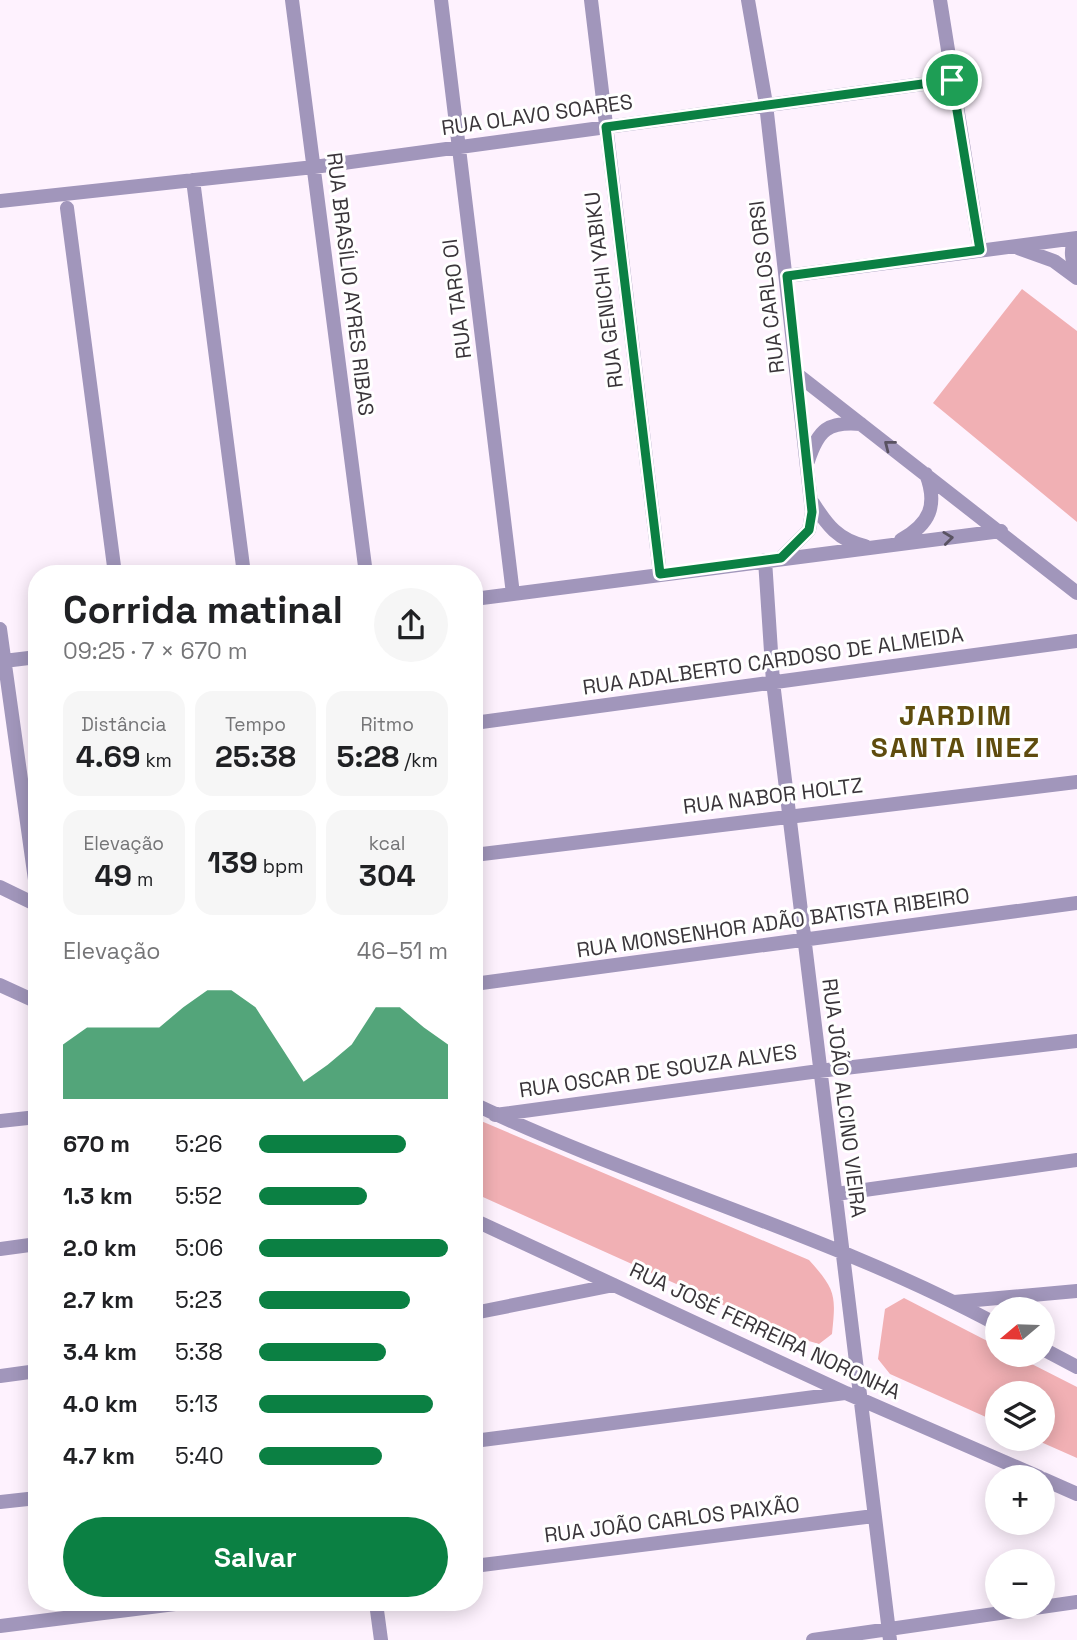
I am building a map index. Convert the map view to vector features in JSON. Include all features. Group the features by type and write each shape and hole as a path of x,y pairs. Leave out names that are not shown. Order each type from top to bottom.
{"street":[{"name":"RUA BRASÍLIO AYRES RIBAS","path":"292,0 365,565"},
{"name":"RUA TARO OI","path":"442,0 513,594"},
{"name":"RUA GENICHI YABIKU","path":"591,0 660,574"},
{"name":"RUA CARLOS ORSI","path":"748,0 766,104 798,375 812,522 809,530 781,558"},
{"path":"940,0 980,250"},
{"name":"RUA OLAVO SOARES","path":"0,201 314,167 952,80"},
{"path":"193,180 243,565"},
{"path":"67,208 114,565"},
{"path":"787,276 1076,238"},
{"path":"1076,238 1072,244 1072,257 1077,275"},
{"path":"1013,246 1054,261 1077,275"},
{"path":"798,375 1077,593"},
{"path":"807,466 818,437 827,428 835,424 862,424"},
{"path":"894,544 918,531 925,522 930,508 931,488 925,473"},
{"path":"810,499 828,528 853,544 869,547"},
{"path":"483,598 1001,531"},
{"name":"RUA JOÃO ALCINO VIEIRA","path":"765,560 772,682 836,1194 852,1396 874,1516 889,1635"},
{"path":"0,629 7,724 28,843"},
{"name":"RUA ADALBERTO CARDOSO DE ALMEIDA","path":"483,722 1077,641"},
{"path":"4,661 28,658"},
{"name":"RUA NABOR HOLTZ","path":"483,854 1077,782"},
{"path":"0,887 28,901"},
{"name":"RUA MONSENHOR ADÃO BATISTA RIBEIRO","path":"483,983 1077,903"},
{"path":"0,985 28,998"},
{"name":"RUA OSCAR DE SOUZA ALVES","path":"495,1115 819,1071 1077,1041"},
{"path":"483,1109 842,1254 985,1318"},
{"path":"0,1121 28,1118"},
{"path":"836,1194 1077,1160"},
{"name":"RUA JOSÉ FERREIRA NORONHA","path":"483,1224 852,1396 1011,1465"},
{"path":"0,1248 28,1245"},
{"path":"483,1312 614,1285"},
{"path":"954,1302 1077,1291"},
{"path":"1055,1355 1077,1367"},
{"path":"0,1376 28,1372"},
{"path":"483,1440 852,1396"},
{"name":"RUA JOSÉ FERREIRA NORONHA","path":"1055,1484 1077,1493"},
{"path":"0,1502 28,1498"},
{"name":"RUA JOÃO CARLOS PAIXÃO","path":"483,1565 874,1516"},
{"path":"813,1640 889,1635 1077,1602"},
{"path":"0,1626 98,1611"},
{"path":"377,1611 381,1640"}],"shaded area":[{"path":"1022,289 1077,331 1077,522 933,403"},
{"path":"483,1122 809,1260 825,1279 832,1294 832,1334 819,1344 792,1336 483,1197"},
{"path":"904,1298 985,1340 985,1367 1038,1367 1077,1387 1077,1458 1055,1448 1055,1381 985,1381 985,1417 890,1374 878,1359 885,1309"}],"district":[{"name":"JARDIM SANTA INEZ","path":"956,731"}],"route":[{"path":"952,80 980,250 787,276 812,512 809,530 781,558 660,574 606,127 952,80"}]}
